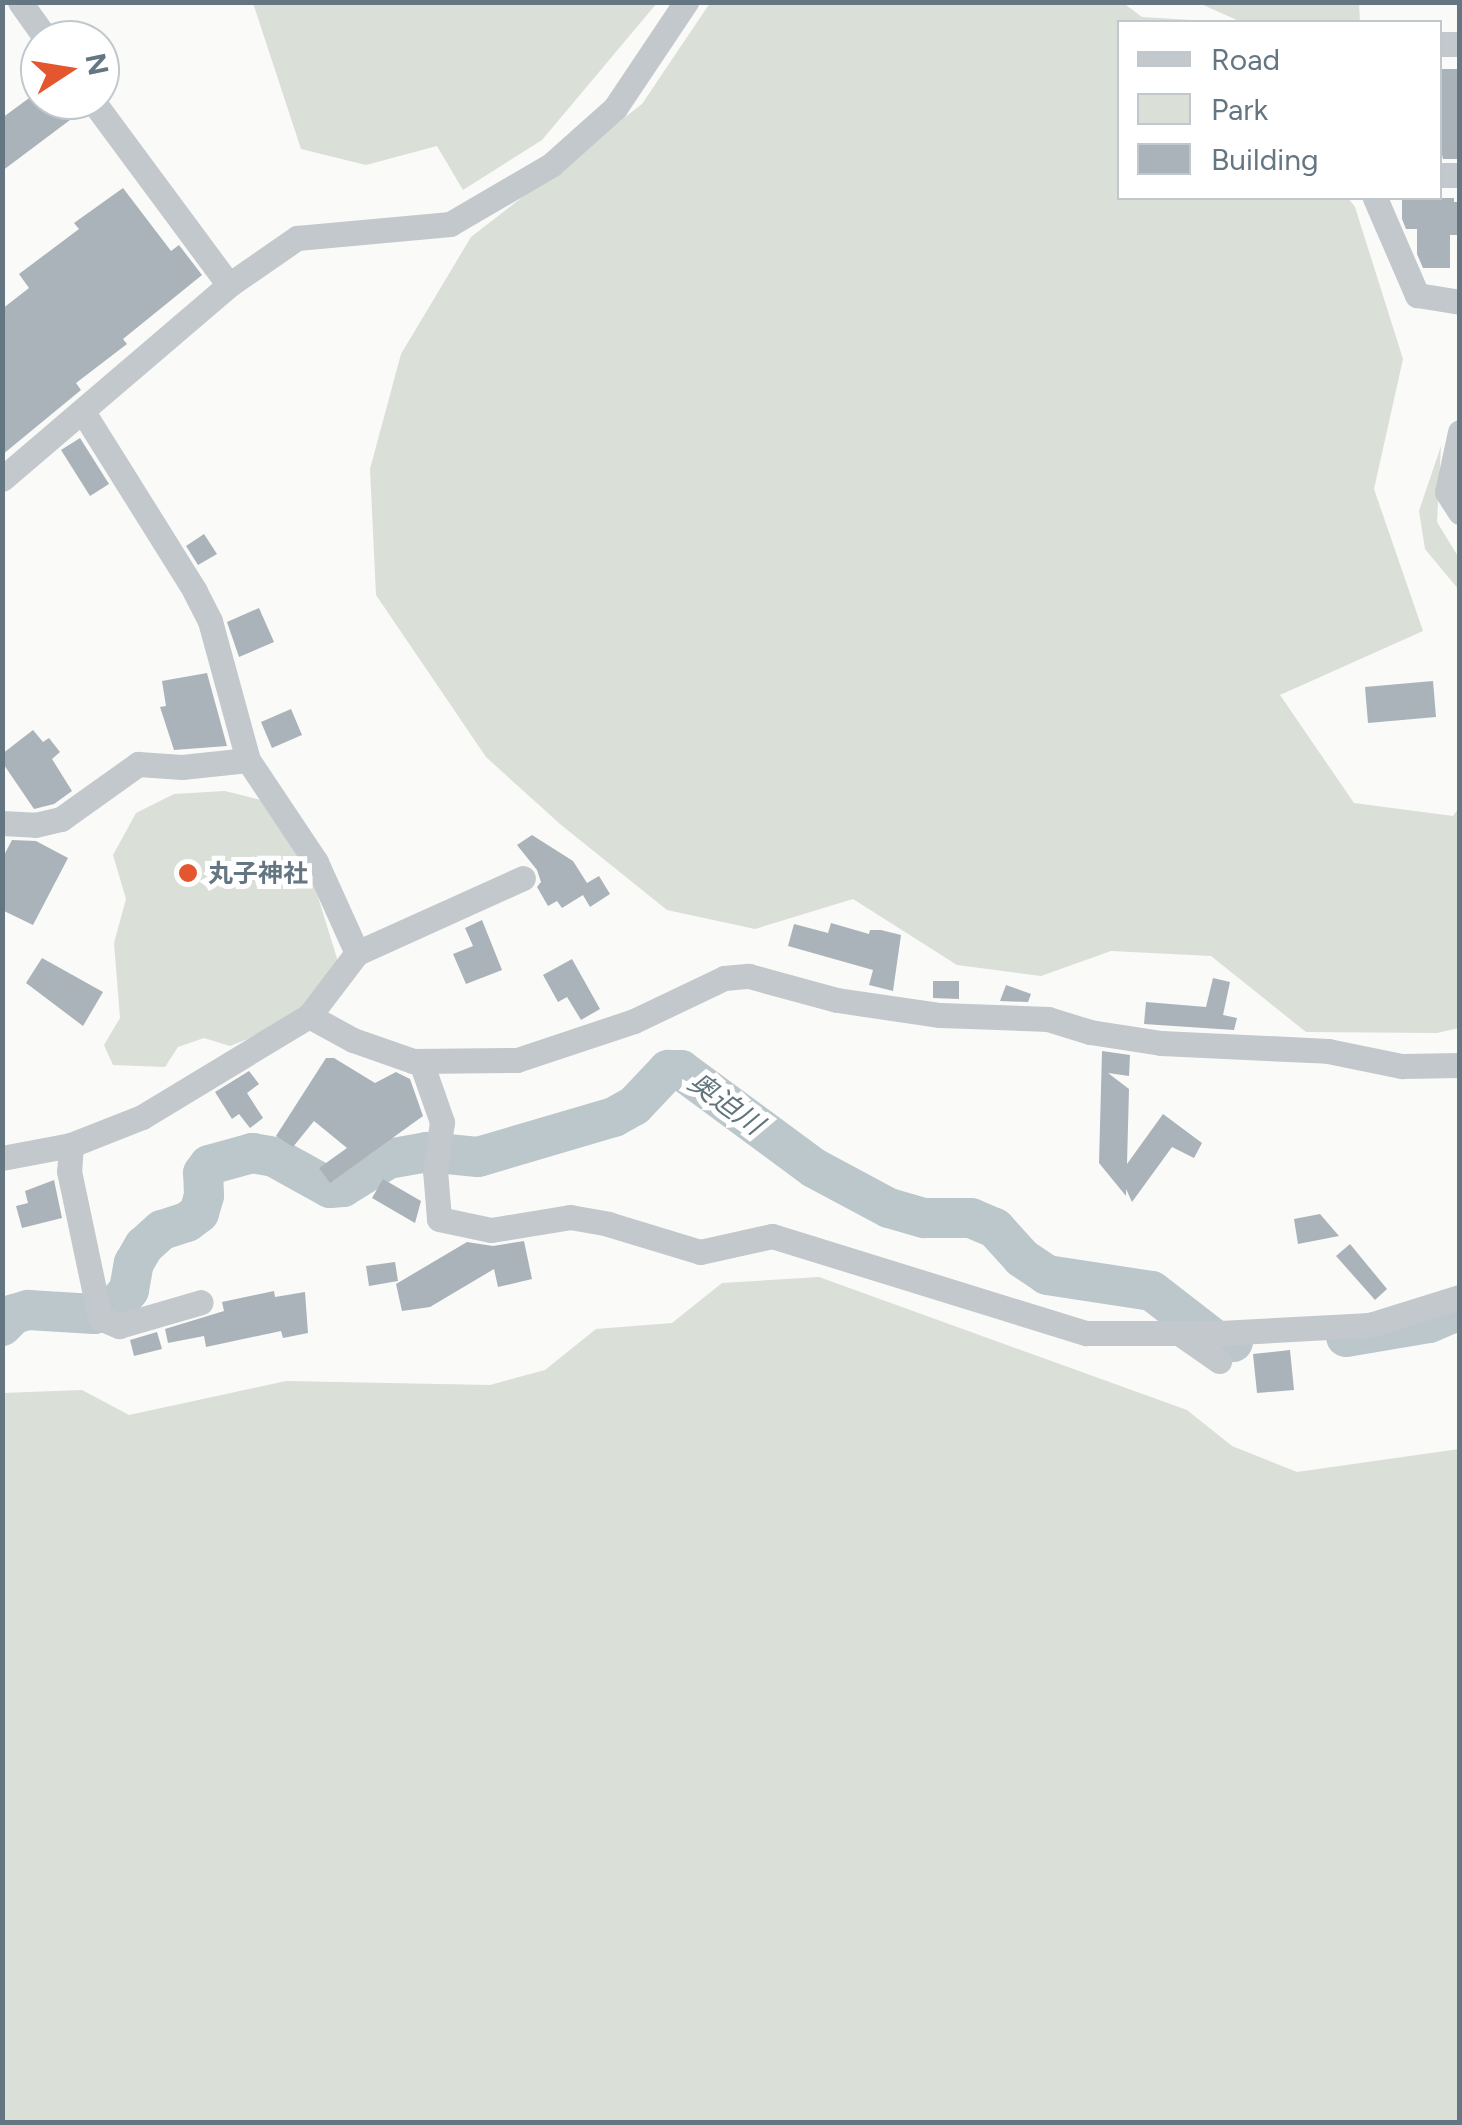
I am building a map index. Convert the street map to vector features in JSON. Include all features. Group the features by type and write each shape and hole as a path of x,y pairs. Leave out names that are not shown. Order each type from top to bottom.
{"street":[{"path":"2,479 229,285 297,238 450,224 551,164 615,108 686,2"},
{"path":"107,120 229,285"},
{"path":"1376,200 1417,295 1460,302"},
{"path":"83,412 210,621 248,760 316,862 357,952"},
{"path":"1460,432 1447,492 1460,512"},
{"path":"2,823 34,825 61,819 138,764 160,762 182,767 248,760"},
{"path":"2,1158 71,1146 142,1118 309,1016 357,952 523,878"},
{"path":"309,1016 353,1040 421,1062 517,1060 634,1021 724,978 749,976 837,1000 940,1015 1048,1019 1090,1032 1161,1043 1328,1051 1402,1066 1460,1065"},
{"path":"421,1062 442,1122 436,1170 439,1219 491,1230 570,1217 700,1252 772,1236 1086,1333 1370,1325 1460,1297"},
{"path":"71,1146 69,1171 100,1318 119,1326 202,1302"},
{"path":"1179,1333 1219,1361"}],"green space":[{"path":"253,2 657,3 542,140 463,190 437,146 366,165 301,149"},
{"path":"1122,2 1142,17 1192,20 1117,20 1117,200 1350,200 1355,207 1403,359 1374,489 1423,631 1280,695 1354,803 1453,816 1459,808 1459,1028 1437,1033 1306,1032 1211,956 1111,951 1041,976 957,965 853,899 755,929 667,910 560,824 486,757 376,595 370,469 401,354 471,237 642,104 710,3"},
{"path":"1199,3 1359,3 1360,20 1237,20"},
{"path":"1441,446 1437,522 1459,558 1459,590 1425,549 1419,511"},
{"path":"225,791 261,800 309,868 340,968 330,986 273,1029 230,1046 204,1038 178,1047 165,1067 113,1065 104,1045 120,1018 114,943 126,899 113,855 136,813 174,794"},
{"path":"819,1277 1187,1410 1232,1446 1297,1472 1459,1449 1459,2122 3,2122 3,1393 82,1390 129,1415 286,1381 490,1385 545,1370 596,1329 672,1323 722,1283"}],"building":[{"path":"1442,69 1458,69 1460,159 1443,159"},
{"path":"20,105 20,120 70,120 2,171 2,118"},
{"path":"123,188 171,251 179,245 202,275 123,339 127,344 76,383 81,390 2,455 2,309 29,288 19,274 79,229 74,223"},
{"path":"1454,198 1454,202 1460,202 1460,235 1450,235 1450,268 1423,268 1417,254 1417,229 1406,229 1402,200"},
{"path":"80,438 109,484 90,496 61,450"},
{"path":"204,534 217,554 198,565 186,546"},
{"path":"259,608 274,642 239,657 227,622"},
{"path":"207,673 227,746 174,750 160,707 166,706 162,681"},
{"path":"1433,681 1436,717 1368,723 1365,687"},
{"path":"291,709 302,735 272,748 261,722"},
{"path":"33,730 43,742 49,738 60,752 52,759 72,791 54,804 34,809 2,762 2,754"},
{"path":"532,835 573,861 587,883 599,876 610,894 590,907 583,895 562,908 557,901 548,906 537,887 541,882 537,870 517,845"},
{"path":"12,840 36,841 68,858 33,925 2,910 2,859"},
{"path":"482,920 502,970 466,984 453,954 473,946 465,928"},
{"path":"831,923 869,934 870,930 881,930 901,935 893,991 869,985 873,970 788,946 794,924 828,933"},
{"path":"42,958 103,992 83,1026 26,983"},
{"path":"572,959 600,1009 581,1020 567,997 558,1002 543,975"},
{"path":"1213,978 1230,982 1223,1015 1237,1018 1234,1030 1144,1024 1146,1002 1206,1007"},
{"path":"933,981 959,981 959,999 933,998"},
{"path":"1006,985 1031,994 1028,1002 1000,1001"},
{"path":"1102,1051 1130,1055 1129,1076 1108,1073 1129,1089 1127,1164 1163,1114 1202,1143 1194,1158 1172,1147 1132,1202 1126,1189 1126,1196 1099,1163"},
{"path":"326,1058 334,1058 375,1083 396,1072 410,1079 423,1116 330,1183 319,1168 347,1148 314,1121 293,1147 276,1136"},
{"path":"249,1071 259,1084 247,1093 263,1118 250,1128 239,1114 232,1119 215,1092"},
{"path":"383,1179 421,1201 415,1223 372,1198"},
{"path":"54,1180 62,1218 22,1228 16,1206 28,1203 25,1191"},
{"path":"1320,1214 1339,1236 1298,1244 1294,1219"},
{"path":"524,1241 532,1279 498,1287 494,1269 430,1307 402,1311 396,1284 467,1242 493,1246"},
{"path":"1350,1244 1387,1289 1375,1300 1336,1256"},
{"path":"395,1262 398,1281 369,1286 366,1266"},
{"path":"274,1291 275,1297 305,1292 308,1333 283,1338 281,1331 206,1347 204,1336 168,1343 165,1329 224,1311 222,1302"},
{"path":"157,1332 162,1349 134,1356 130,1340"},
{"path":"1290,1350 1294,1390 1257,1393 1253,1354"}],"waterway":[{"name":"奥迫川","path":"2,1326 14,1314 28,1310 94,1314 117,1304 129,1290 134,1263 144,1246 162,1230 187,1222 199,1213 204,1196 203,1173 209,1165 252,1153 274,1157 330,1188 343,1187 388,1159 427,1152 478,1157 614,1117 634,1106 668,1070 681,1070 814,1168 889,1208 925,1218 971,1218 995,1228 1022,1258 1047,1275 1152,1291 1219,1343 1233,1342"},
{"name":"奥迫川","path":"1346,1337 1429,1323 1460,1310"}],"place":[{"name":"丸子神社","path":"188,873"}]}
